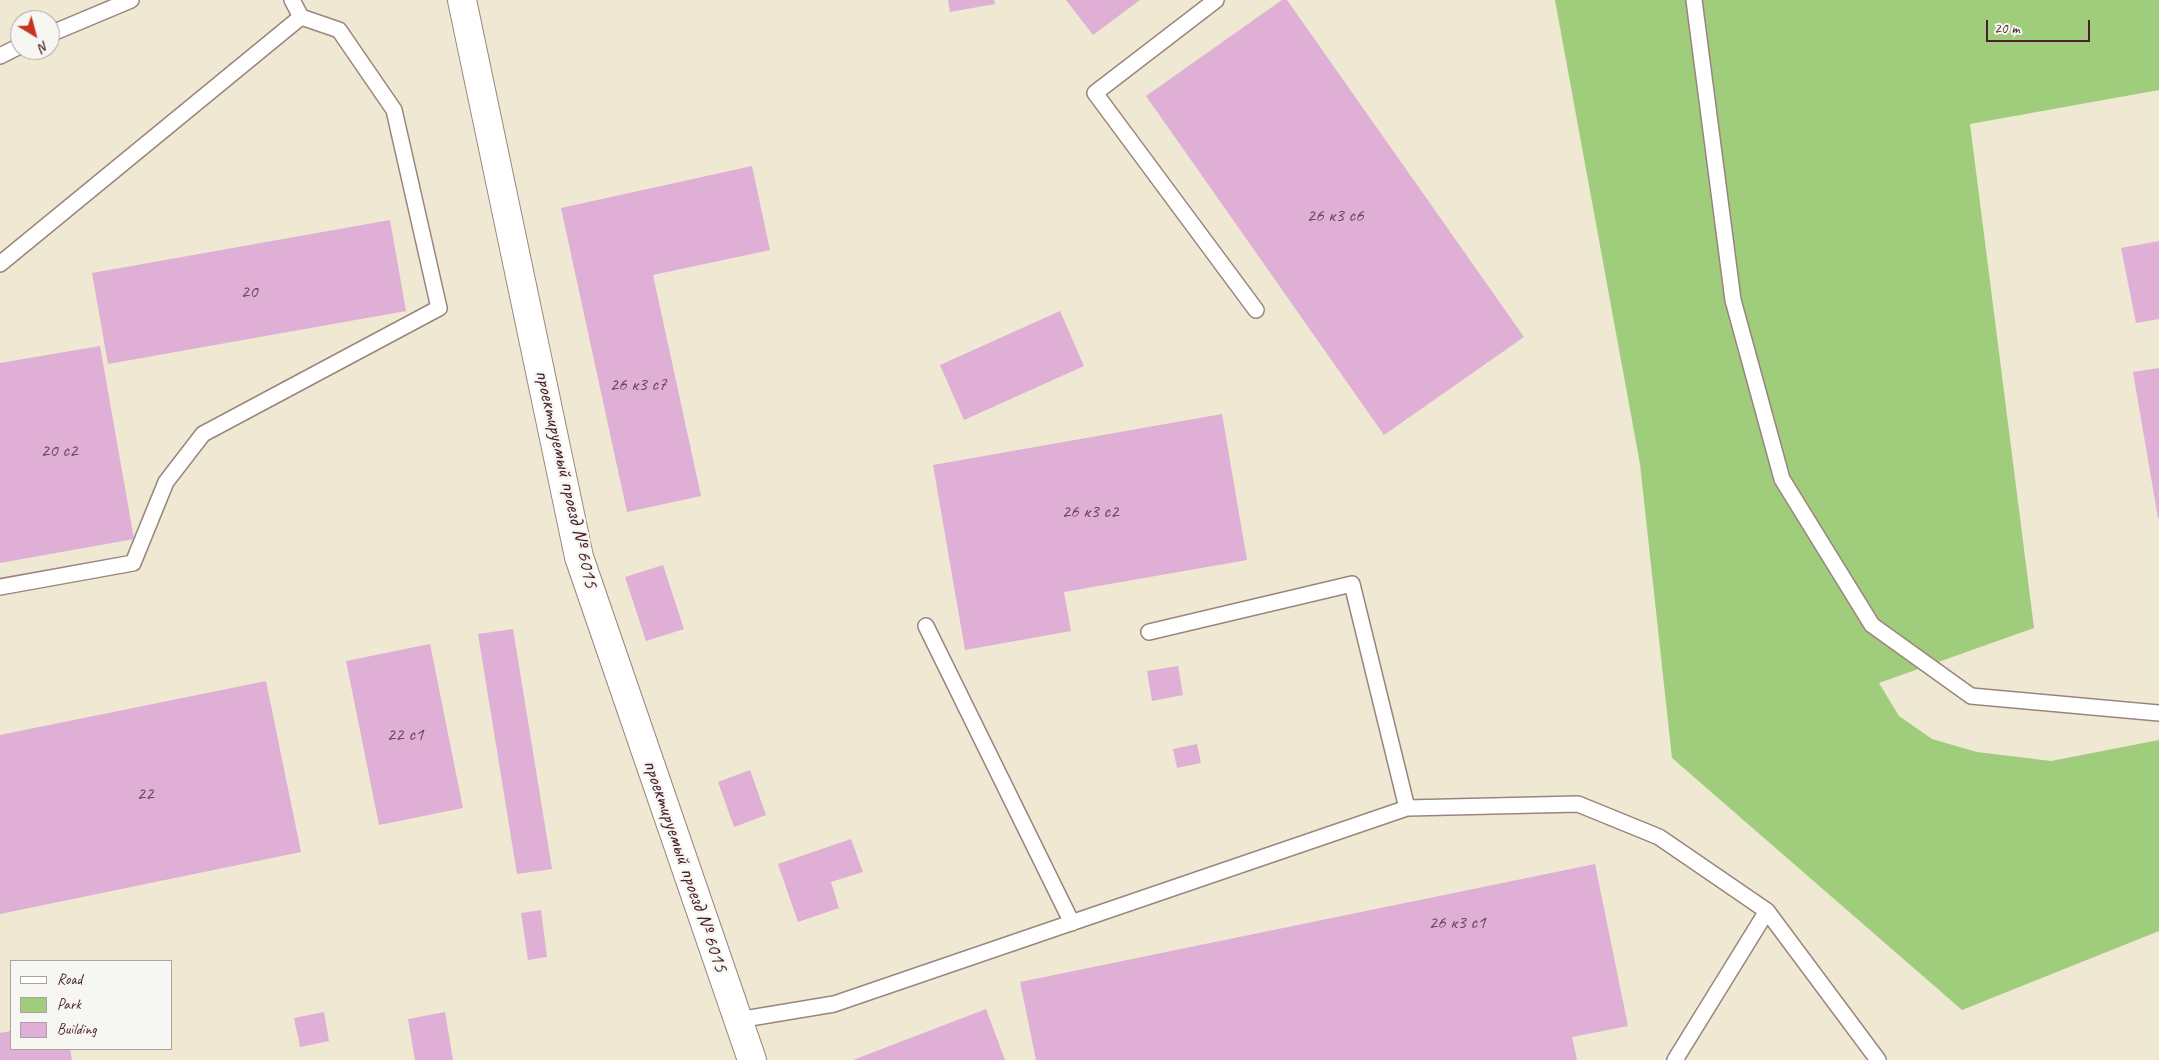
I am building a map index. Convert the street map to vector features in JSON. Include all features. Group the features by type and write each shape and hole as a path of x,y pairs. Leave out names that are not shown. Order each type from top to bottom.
{"street":[{"name":"проектируемый проезд № 6015","path":"462,0 580,557 752,1060"}],"lane":[{"path":"60,30 131,0"},
{"path":"0,587 133,563 166,482 203,434 438,308 394,110 339,30 302,17 292,0"},
{"path":"1216,0 1096,93 1256,310"},
{"path":"1694,0 1733,300 1782,479 1872,625 1971,696 2159,713"},
{"path":"0,264 302,17"},
{"path":"1149,632 1352,584 1407,808"},
{"path":"926,626 1072,923"},
{"path":"738,1020 834,1004 1407,808 1578,804 1659,837 1767,911 1878,1060"},
{"path":"1675,1060 1767,911"}],"green space":[{"path":"1555,0 2159,0 2159,90 1970,124 2034,628 1879,683 1899,716 1932,739 1977,752 2051,761 2159,740 2159,931 1962,1010 1672,758 1640,464"}],"building":[{"path":"948,0 994,0 995,4 950,12"},
{"path":"1066,0 1140,0 1093,35"},
{"path":"1282,0 1287,0 1524,337 1384,435 1146,96"},
{"path":"752,166 770,250 653,275 701,496 627,512 561,208"},
{"path":"390,220 406,311 108,364 92,273"},
{"path":"2159,241 2159,319 2136,323 2121,248"},
{"path":"1060,311 1084,366 964,420 940,365"},
{"path":"100,346 134,539 0,563 0,363"},
{"path":"2159,368 2159,518 2158,518 2133,372"},
{"path":"1222,414 1247,560 1064,592 1071,631 965,650 933,465"},
{"path":"663,565 684,629 646,641 625,577"},
{"path":"513,629 552,869 517,874 478,634"},
{"path":"430,644 463,808 379,825 346,661"},
{"path":"1178,666 1183,695 1152,701 1147,671"},
{"path":"266,681 301,852 0,914 0,735"},
{"path":"1197,744 1201,763 1177,768 1173,749"},
{"path":"750,770 766,815 734,827 718,782"},
{"path":"851,839 863,872 831,882 839,908 798,922 778,864"},
{"path":"1595,864 1628,1026 1572,1037 1577,1060 1036,1060 1020,982"},
{"path":"541,910 547,957 528,960 521,913"},
{"path":"986,1009 1005,1060 853,1060"},
{"path":"324,1012 329,1041 300,1047 294,1018"},
{"path":"445,1012 453,1060 415,1060 408,1019"},
{"path":"10,1031 10,1050 70,1050 72,1060 0,1060 0,1033"}]}
